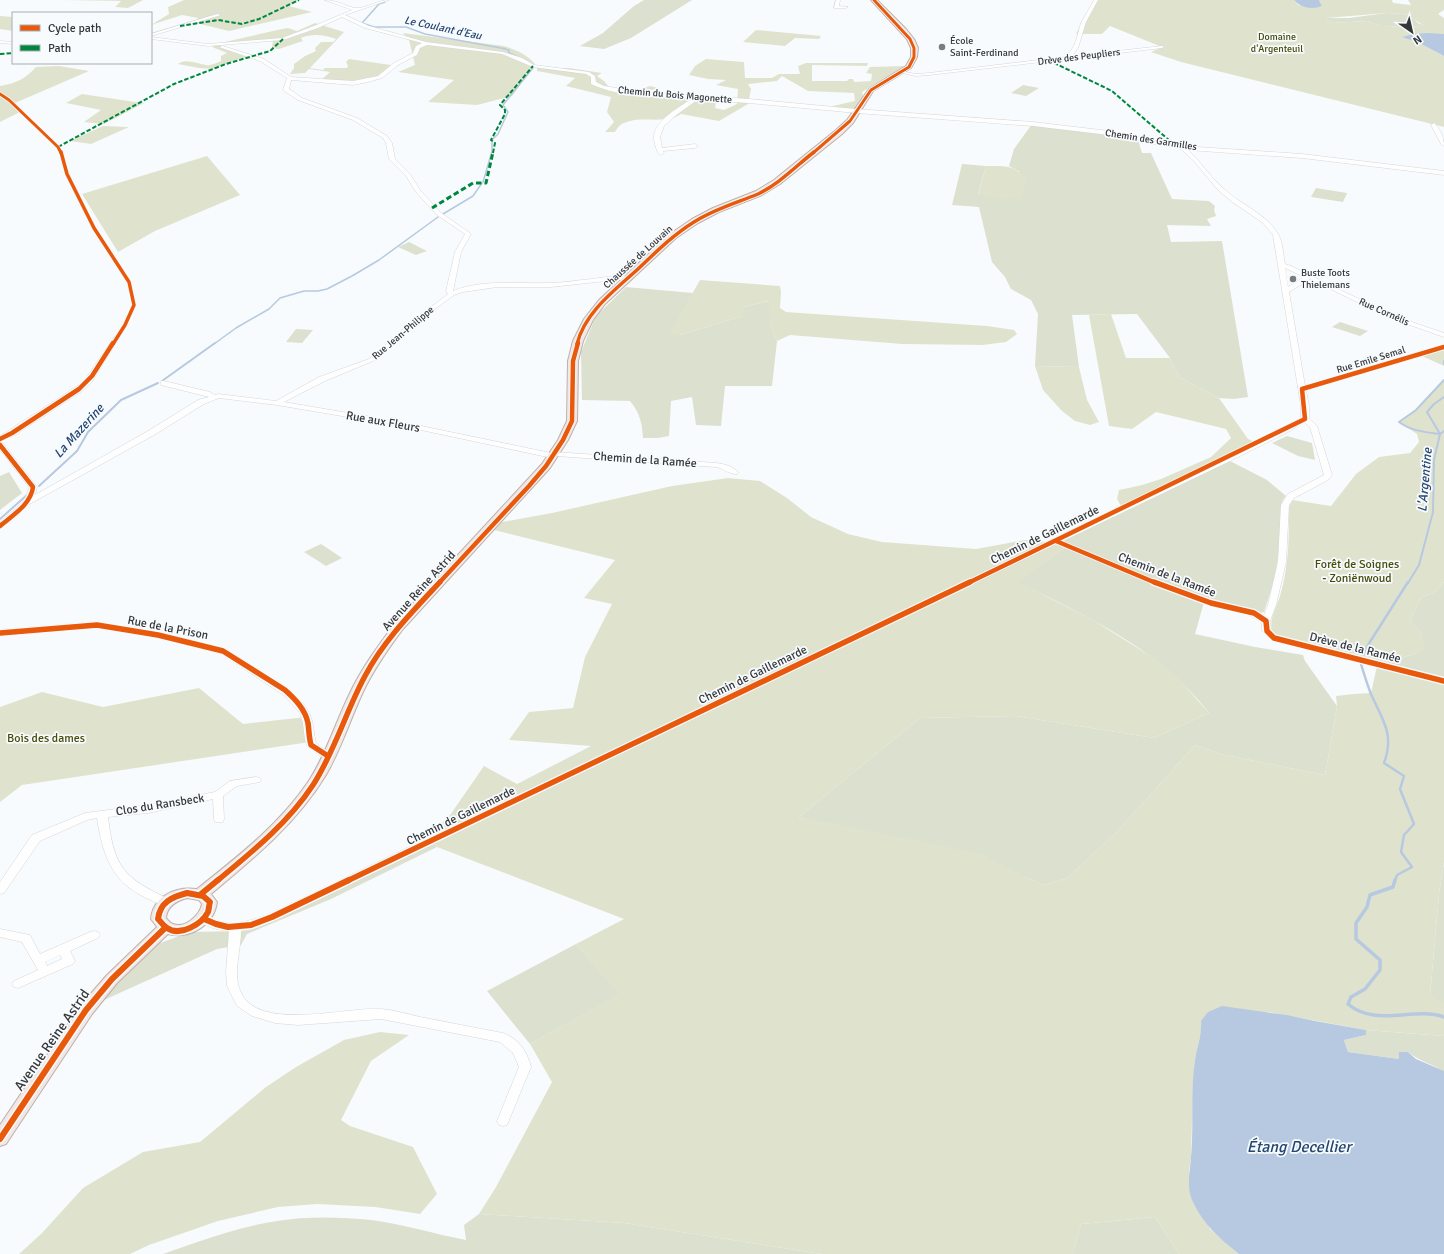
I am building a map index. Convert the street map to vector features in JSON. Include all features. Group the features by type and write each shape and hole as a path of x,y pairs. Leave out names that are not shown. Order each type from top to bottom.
{"main road":[{"name":"Chaussée de Louvain","path":"471,548 529,486 553,455 569,430 572,421 573,361 578,341 586,324 594,312 673,236 695,221 716,210 759,193 777,182 839,132 858,110 862,102 872,90 909,66 914,59 915,43 905,30 881,9 874,0"},
{"name":"Avenue Reine Astrid","path":"201,894 251,852 295,808 312,786 328,756 362,680 381,650 399,626 471,548"},
{"path":"179,894 201,894 209,902 210,908 204,920 189,928 176,930 165,928 160,924 158,913 165,902 179,894"},
{"name":"Avenue Reine Astrid","path":"0,1139 86,1010 112,978 165,928"}],"street":[{"path":"327,0 358,10"},
{"path":"208,45 284,39 342,15 387,0"},
{"path":"838,0 836,7 846,7"},
{"path":"1066,58 1072,54 1084,22 1096,0"},
{"name":"Chemin du Bois Magonette","path":"342,15 367,27 426,42 503,53 520,59 533,66 587,73 593,76 593,83 595,85 604,88 659,95 858,110"},
{"path":"152,37 220,16"},
{"path":"152,37 208,45 257,58 286,74 290,78 345,83 371,80 380,77 396,64 415,54 418,47 426,42"},
{"path":"0,42 12,43"},
{"name":"Drève des Peupliers","path":"900,72 929,74 1162,47"},
{"path":"290,78 288,80 286,90 291,94 350,116 388,140 392,159 408,175 418,191 439,214 468,234 458,252 449,291 452,294"},
{"path":"695,146 660,151 656,136 658,128 664,122 696,98"},
{"name":"Chemin des Garmilles","path":"858,110 1082,129 1183,148 1307,156 1444,173"},
{"path":"1434,125 1444,144"},
{"path":"1183,148 1230,198 1256,216 1271,229 1278,240 1302,389 1305,419 1313,426 1328,475 1291,496 1285,505 1282,562 1266,624"},
{"name":"Rue Cornélis","path":"1282,266 1289,267 1392,317 1444,335"},
{"path":"1286,291 1309,277"},
{"name":"Rue Jean-Philippe","path":"277,403 322,379 371,360 383,352 416,320 452,294 462,290 489,286 551,285 628,278"},
{"path":"0,439 12,433 79,389 88,381 116,338"},
{"name":"Rue Emile Semal","path":"1302,389 1444,347"},
{"name":"Rue aux Fleurs","path":"164,383 210,394 213,397"},
{"name":"Rue aux Fleurs","path":"26,503 201,402 213,397 223,396 277,403 407,425 553,455"},
{"name":"Chemin de Gaillemarde","path":"204,920 223,927 244,927 295,906 1056,541 1305,419"},
{"path":"0,445 33,488 32,495 26,503 0,526"},
{"name":"Chemin de la Ramée","path":"553,455 716,465 724,466 734,472"},
{"name":"Chemin de la Ramée","path":"1056,541 1174,590 1211,603 1254,613 1266,624"},
{"name":"Drève de la Ramée","path":"1266,624 1267,631 1274,638 1444,681"},
{"name":"Rue de la Prison","path":"0,633 97,625 158,635 218,649 285,690 293,697 299,704 306,717 311,745 328,756"},
{"name":"Clos du Ransbeck","path":"0,890 36,838 85,817 148,809 218,795 234,783 256,780"},
{"name":"Clos du Ransbeck","path":"218,795 219,819"},
{"path":"102,814 107,839 116,867 124,878 134,886 165,902"},
{"path":"235,928 232,954 233,986 238,998 245,1006 269,1018 287,1021 381,1014 503,1038 512,1042 523,1058 525,1067 503,1121"},
{"path":"0,933 26,938 45,972"},
{"path":"38,960 94,936"},
{"path":"18,984 69,961 63,949"}],"green space":[{"path":"63,0 143,0 128,8 115,7 121,1"},
{"path":"184,0 299,0 289,6 312,12 229,31 196,23 198,18 182,15 152,25 169,14 168,7"},
{"path":"644,0 692,0 631,38 604,49 580,46 603,33 634,6"},
{"name":"Domaine d'Argenteuil","path":"1094,0 1294,0 1298,5 1318,7 1322,6 1319,0 1392,0 1393,3 1411,5 1408,0 1444,0 1444,10 1438,14 1444,18 1444,34 1414,34 1403,37 1419,43 1444,56 1444,127 1181,62 1151,52 1162,47 1110,26 1102,34 1076,34","holes":["1387,13 1414,15 1412,18 1426,27 1380,26 1367,21 1332,23 1326,18"]},
{"path":"1387,13 1414,15 1413,18 1418,23 1427,27 1380,26 1367,21 1332,23 1326,18 1349,18"},
{"path":"0,16 12,17 12,31 0,29"},
{"path":"315,23 344,32 310,68 323,70 325,68 347,68 348,66 346,62 349,59 391,65 378,76 362,81 321,80 330,72 309,69 305,73 290,74 294,68 294,64 305,56 316,51 315,48 321,42 333,42 336,39 314,35 301,38 303,41 279,49 272,48 273,40 222,44 220,46 251,55 212,69 178,64 188,61 212,65 221,61 221,56 227,53 212,47 216,44 288,28 297,31"},
{"path":"756,30 821,36 819,39 795,38 785,46 743,42"},
{"path":"403,33 504,46 521,53 535,64 512,96 477,105 428,102 454,80 398,72 415,65 409,40"},
{"path":"706,59 744,62 745,78 772,78 779,74 800,74 798,66 806,63 868,63 867,66 812,65 812,81 847,81 849,79 853,79 854,82 871,81 872,74 866,73 870,67 905,66 862,92 864,100 861,111 831,111 833,106 855,101 854,93 808,91 782,76 777,81 748,84 751,89 748,104 719,121 681,114 661,120 631,121 621,124 615,132 605,132 614,122 607,112 611,97 566,86 575,78 537,71 537,68 569,68 602,73 597,76 609,87 635,91 650,86 658,88 646,92 716,101 715,108 724,110 737,104 738,89 716,85 726,80 708,79 689,75 695,66"},
{"path":"59,66 89,71 15,103 20,112 0,122 0,86 20,80 36,67"},
{"path":"1023,85 1039,88 1026,96 1011,93"},
{"path":"82,94 144,103 104,124 84,122 101,110 66,103"},
{"path":"1032,124 1081,130 1138,140 1142,153 1151,153 1172,199 1209,201 1215,206 1214,210 1216,216 1207,219 1211,226 1167,225 1171,242 1222,241 1248,397 1234,399 1219,398 1179,377 1170,358 1137,314 1072,315 1079,367 1035,366 1038,314 1031,300 1011,289 1005,277 992,262 979,207 952,205 962,164 986,166 978,194 1020,172 1009,166 1014,149"},
{"path":"103,126 129,127 91,144 70,141"},
{"path":"207,156 240,195 155,231 118,252 82,194"},
{"path":"986,166 1013,168 1022,174 1027,179 1022,197 1003,199 978,195"},
{"path":"1316,188 1347,193 1343,202 1311,197"},
{"path":"409,242 427,251 416,255 398,247"},
{"path":"700,280 780,286 780,308 786,312 987,326 1014,330 1017,334 1006,342 983,345 902,344 790,335 777,341 770,324 769,301 743,307 743,316 680,335 669,335"},
{"path":"626,287 693,293 670,335 680,335 743,316 743,307 770,301 770,324 777,341 772,386 725,386 721,426 696,425 692,397 671,401 669,436 658,438 643,438 640,418 630,401 582,400 581,352 596,316"},
{"path":"1111,314 1126,358 1170,358 1179,377 1219,398 1248,439 1255,442 1121,506 1117,499 1119,490 1161,479 1211,457 1231,438 1226,429 1156,412 1132,429 1109,426 1089,315"},
{"path":"1340,322 1368,331 1360,336 1332,327"},
{"path":"296,329 313,330 302,343 286,342"},
{"path":"1444,349 1444,366 1422,356"},
{"path":"1035,366 1079,367 1087,400 1099,422 1090,425 1075,421 1062,411 1043,390"},
{"name":"Forêt de Soignes - Zoniënwoud","path":"1444,380 1444,582 1436,591 1421,598 1410,621 1421,633 1424,649 1415,654 1384,662 1274,634 1271,626 1283,585 1287,563 1289,541 1289,507 1292,500 1331,506 1356,474 1379,457 1410,453 1419,442 1417,434 1399,422 1416,410"},
{"path":"1287,436 1312,443 1315,460 1298,456 1272,443"},
{"path":"1230,461 1267,480 1286,496 1283,499 1280,511 1280,539 1276,571 1264,612 1260,613 1199,598 1061,542"},
{"path":"9,472 22,493 0,510 0,476"},
{"path":"728,478 760,481 787,498 811,517 848,534 882,542 976,549 1024,540 1066,547 1018,582 1093,620 1160,662 1177,677 1209,713 1154,738 1016,716 920,718 799,817 981,854 1044,885 1067,878 1116,833 1195,745 1221,754 1325,775 1337,706 1336,696 1371,693 1377,666 1444,685 1444,862 1439,894 1430,996 1444,1003 1444,1036 1366,1030 1268,1012 1201,1021 1201,1032 1195,1060 1193,1081 1191,1158 1189,1171 1210,1229 1239,1254 1179,1254 1155,1217 1081,1224 1073,1254 821,1254 624,1223 479,1214 496,1187 552,1082 530,1044 619,994 576,944 624,919 437,847 428,833 448,818 484,766 517,784 591,746 509,740 529,712 573,708 585,657 612,604 584,598 615,560 494,530 502,522 552,513 672,486"},
{"path":"321,544 342,558 326,566 304,552"},
{"path":"1066,547 1204,602 1195,634 1255,647 1303,655 1305,661 1337,706 1325,775 1221,754 1195,745 1116,833 1067,878 1044,885 1026,877 799,817 920,718 1016,716 1154,738 1209,713 1190,691 1169,671 1146,653 1096,622 1017,582"},
{"path":"1444,582 1444,678 1384,662 1415,654 1423,649 1421,633 1410,621 1421,598 1436,591"},
{"name":"Bois des dames","path":"199,688 243,724 306,717 310,742 22,785 0,802 0,707 42,692 103,707"},
{"path":"434,843 437,847 331,899 247,934 241,945 217,949 104,1000 111,988 155,945 190,932 244,931 255,928"},
{"path":"1444,862 1444,1017 1430,996 1439,894"},
{"path":"576,944 620,994 530,1044 487,991"},
{"path":"1366,1030 1444,1036 1444,1072 1408,1052 1399,1059 1348,1052 1344,1040 1366,1035"},
{"path":"380,1032 409,1035 371,1061 341,1120 350,1126 413,1147 437,1194 420,1214 375,1207 317,1204 278,1207 218,1221 149,1245 130,1254 19,1254 42,1233 83,1188 143,1152 200,1142 266,1087 296,1067 344,1040"},
{"path":"479,1214 624,1223 821,1254 163,1254 219,1235 248,1227 288,1219 336,1218 371,1220 466,1240 464,1225"},
{"path":"1155,1217 1179,1254 1073,1254 1081,1224"}],"water":[{"path":"1294,0 1319,0 1322,6 1307,8"},
{"path":"1413,34 1444,34 1444,56 1419,43 1402,37"},
{"name":"Étang Decellier","path":"1222,1006 1287,1015 1366,1030 1366,1035 1344,1040 1348,1052 1399,1059 1399,1052 1408,1052 1416,1059 1444,1071 1444,1254 1239,1254 1213,1231 1197,1210 1191,1197 1189,1180 1192,1145 1193,1084 1195,1060 1201,1031 1201,1021 1208,1012"}],"waterway":[{"name":"Le Coulant d'Eau","path":"385,2 379,4 362,23 374,27 406,27 425,34 506,49"},
{"name":"Le Coulant d'Eau","path":"507,50 509,50 509,53 518,57"},
{"name":"Le Coulant d'Eau","path":"493,139 498,134 508,112 503,105 533,68"},
{"path":"483,182 492,151 492,142"},
{"path":"443,214 473,196 482,183"},
{"path":"214,344 236,328 269,309 280,298 304,291 318,291 327,289 352,276 379,260 438,217"},
{"name":"La Mazerine","path":"162,381 215,343"},
{"name":"L'Argentine","path":"1440,434 1413,429 1399,422 1416,410 1444,380"},
{"name":"La Mazerine","path":"39,486 77,451 88,432 121,400 158,383"},
{"name":"L'Argentine","path":"1440,434 1427,412 1434,404 1444,397"},
{"name":"L'Argentine","path":"1440,434 1444,431"},
{"name":"L'Argentine","path":"1408,583 1419,565 1433,512 1434,460 1440,434"},
{"name":"La Mazerine","path":"0,519 27,495"},
{"name":"L'Argentine","path":"1364,654 1368,645 1408,582"},
{"name":"L'Argentine","path":"1361,664 1388,735 1387,753 1384,763 1404,776 1400,789 1414,824 1404,835 1401,852 1412,867 1397,875 1395,881"},
{"name":"L'Argentine","path":"1395,880 1393,887 1370,895 1367,907 1356,923 1356,939 1380,960 1380,970 1365,989 1351,997 1348,1004 1359,1011 1371,1015 1433,1014 1444,1017"}],"marked path":[{"path":"180,26 218,20 242,24 259,19 299,0"},
{"path":"58,147 174,84 226,64 270,51 283,39"},
{"path":"0,54 12,53"},
{"path":"1048,60 1112,91 1177,147"},
{"path":"432,208 473,183 486,183 495,143 491,140 505,114 505,110 500,105 533,66"}],"cycle path":[{"path":"201,894 260,844 301,802 327,761 362,681 370,666 384,646 399,626 546,466 563,440 572,421 573,361 578,341 589,319 602,302 673,236 695,221 716,210 759,193 777,182 839,132 850,121 871,90 909,67 914,57 914,48 910,39 904,30 874,0"},
{"path":"0,94 9,100 58,147 67,174 94,228 129,282 134,305 125,325 92,376 79,389 12,433 0,439"},
{"path":"204,919 228,927 240,927 251,925 272,917 1287,429 1305,419 1302,389 1444,347"},
{"path":"0,445 33,487 30,498 15,514 0,526"},
{"path":"1056,541 1174,590 1211,603 1254,613 1266,621 1267,631 1274,638 1444,681"},
{"path":"0,633 97,625 158,635 223,651 285,690 299,705 307,718 311,745 328,756"},
{"path":"187,893 203,896 210,902 208,911 201,920 191,927 179,931 167,929 158,919 163,904 172,898 187,893"},
{"path":"0,1139 86,1010 112,979 165,928"}],"place":[{"name":"École Saint-Ferdinand","path":"942,47"},
{"name":"Buste Toots Thielemans","path":"1293,279"}]}
